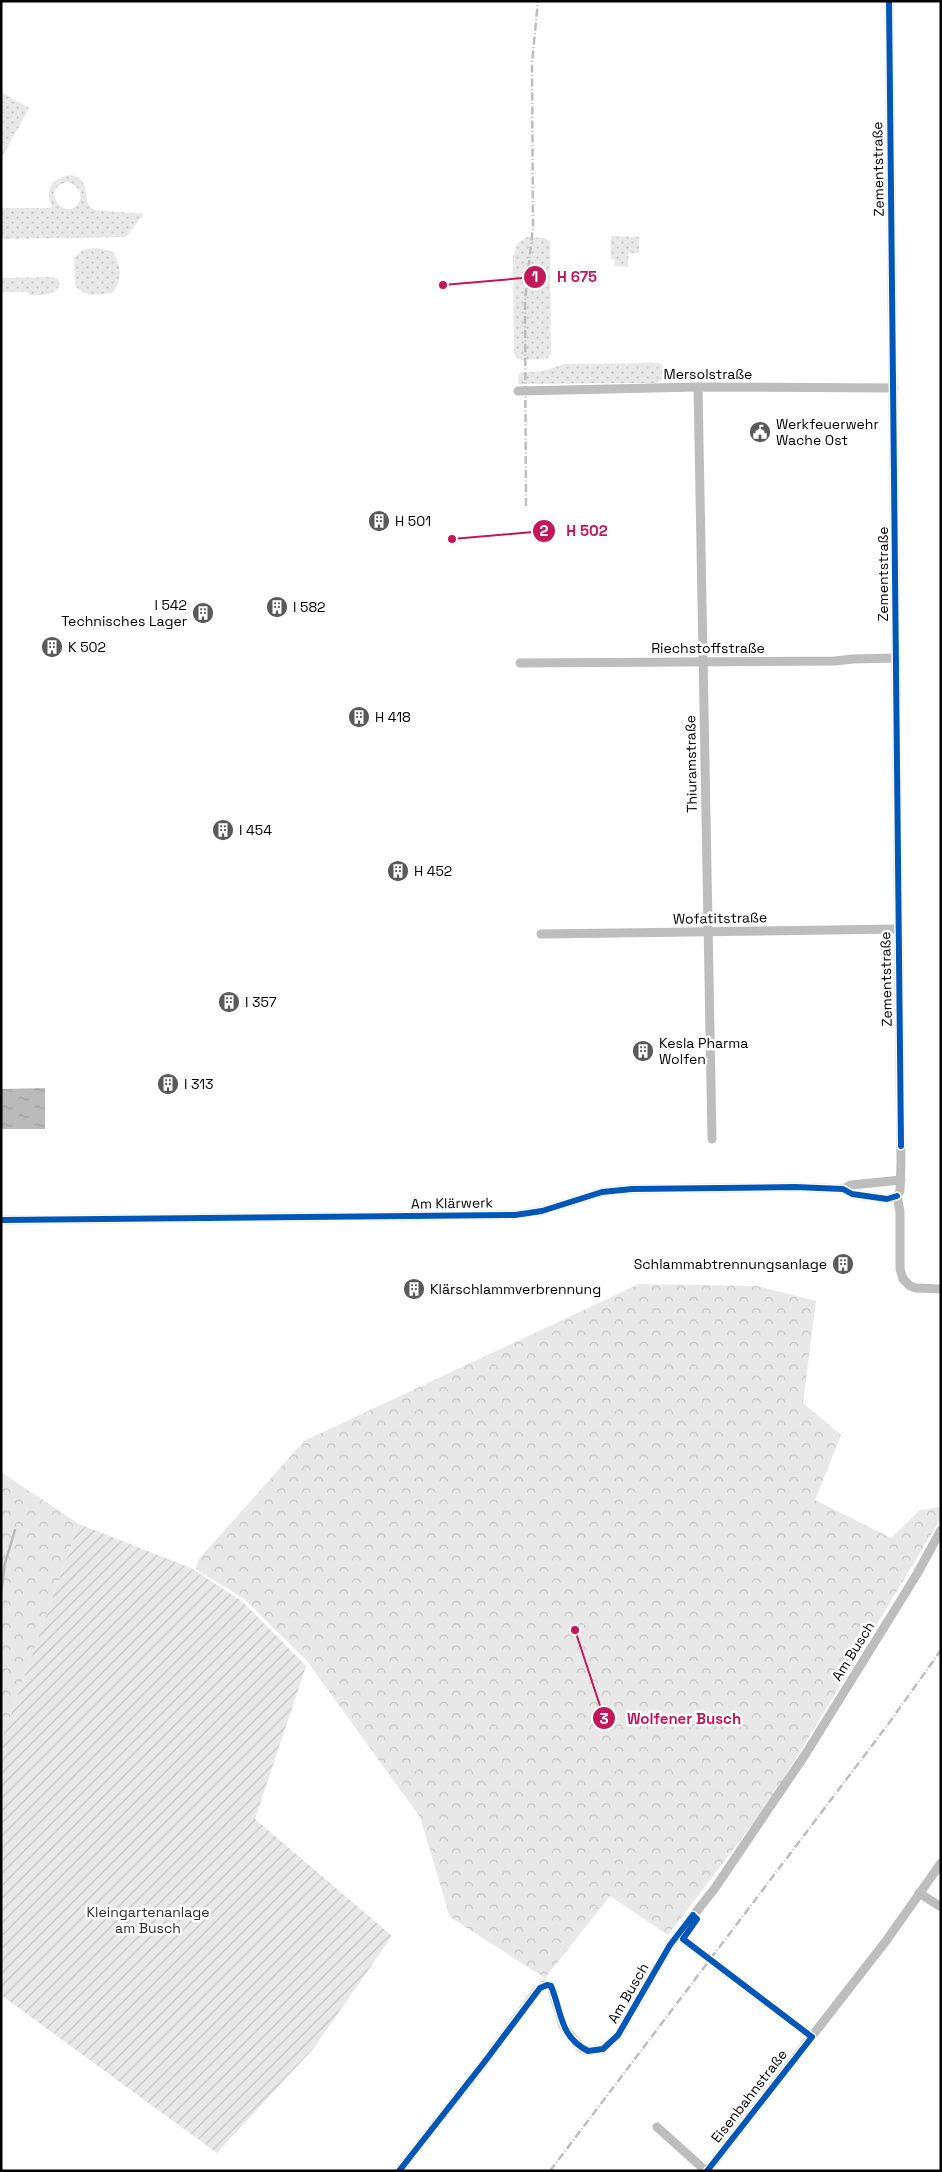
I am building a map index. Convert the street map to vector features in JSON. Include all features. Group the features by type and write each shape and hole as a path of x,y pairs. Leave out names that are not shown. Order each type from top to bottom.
{"street":[{"name":"Zementstraße","path":"889,1 901,1180 897,1196"},
{"name":"Mersolstraße","path":"520,391 698,387 894,388"},
{"name":"Thiuramstraße","path":"698,387 712,1139"},
{"name":"Riechstoffstraße","path":"520,663 835,661 896,658"},
{"name":"Wofatitstraße","path":"541,934 898,929"},
{"name":"Am Klärwerk","path":"844,1189 851,1185 901,1180"},
{"name":"Am Klärwerk","path":"1,1220 503,1215 542,1211 591,1195 622,1189 785,1187 844,1189 852,1194 887,1199 897,1196"},
{"path":"897,1196 900,1212 900,1269 903,1279 910,1286 916,1288 941,1289"},
{"name":"Am Busch","path":"398,2171 486,2060 537,1991 547,1985 552,1988 562,2026 581,2048 588,2051 603,2049 618,2035 670,1945 715,1888 804,1755 917,1574 941,1530"},
{"name":"Eisenbahnstraße","path":"706,2171 886,1941 941,1864"},
{"path":"919,1893 941,1906"},
{"path":"657,2126 706,2171"}],"green space":[{"path":"1,92 29,108 1,159"},
{"path":"71,175 83,182 90,207 95,210 144,214 126,237 1,239 1,208 51,208 50,189 55,181","holes":["68,182 79,190 81,197 78,204 66,209 57,202 55,190 60,185"]},
{"path":"611,236 639,237 639,253 628,253 628,267 615,266 615,260 611,259"},
{"path":"526,237 545,238 550,242 551,354 547,359 521,360 514,353 513,257 517,244"},
{"path":"95,248 111,251 117,260 120,272 119,279 118,284 111,293 86,294 75,285 74,258 82,250"},
{"path":"53,277 58,279 60,284 51,293 29,295 28,292 1,292 1,278"},
{"path":"660,363 663,367 662,380 657,383 518,384 519,373 544,371 564,364"},
{"path":"639,1284 757,1286 816,1301 803,1403 841,1435 815,1500 891,1538 920,1510 941,1507 941,1518 771,1800 668,1935 610,1896 545,1978 450,1917 420,1817 307,1661 244,1599 196,1569 199,1559 304,1441"},
{"path":"1,1472 79,1524 1,1742"},
{"name":"Kleingartenanlage am Busch","path":"79,1524 191,1568 243,1602 306,1666 255,1819 392,1936 313,2049 217,2153 1,1995 1,1742"}],"water":[{"path":"45,1088 45,1129 1,1129 1,1089"}],"waterway":[{"path":"1,1593 5,1563 15,1530"}],"railway":[{"path":"526,506 525,300 533,227 532,63 538,1"},
{"path":"550,2171 889,1723 941,1650"}],"cycle path":[{"path":"889,1 901,1146"},
{"path":"1,1220 515,1215 542,1211 602,1192 632,1189 795,1187 843,1189 852,1194 887,1199 897,1196"},
{"path":"399,2171 540,1988 547,1985 551,1986 566,2031 579,2045 588,2051 603,2049 618,2035 670,1945 693,1915 697,1919 683,1939 812,2037 707,2171"}],"place":[{"name":"H 675","path":"443,285"},
{"name":"Werkfeuerwehr Wache Ost","path":"760,432"},
{"name":"H 501","path":"379,521"},
{"name":"H 502","path":"452,539"},
{"name":"I 582","path":"277,607"},
{"name":"I 542 Technisches Lager","path":"203,613"},
{"name":"K 502","path":"52,647"},
{"name":"H 418","path":"359,717"},
{"name":"I 454","path":"223,830"},
{"name":"H 452","path":"398,871"},
{"name":"I 357","path":"229,1002"},
{"name":"Kesla Pharma Wolfen","path":"643,1051"},
{"name":"I 313","path":"168,1084"},
{"name":"Schlammabtrennungsanlage","path":"843,1264"},
{"name":"Klärschlammverbrennung","path":"414,1289"},
{"name":"Wolfener Busch","path":"575,1630"}]}
